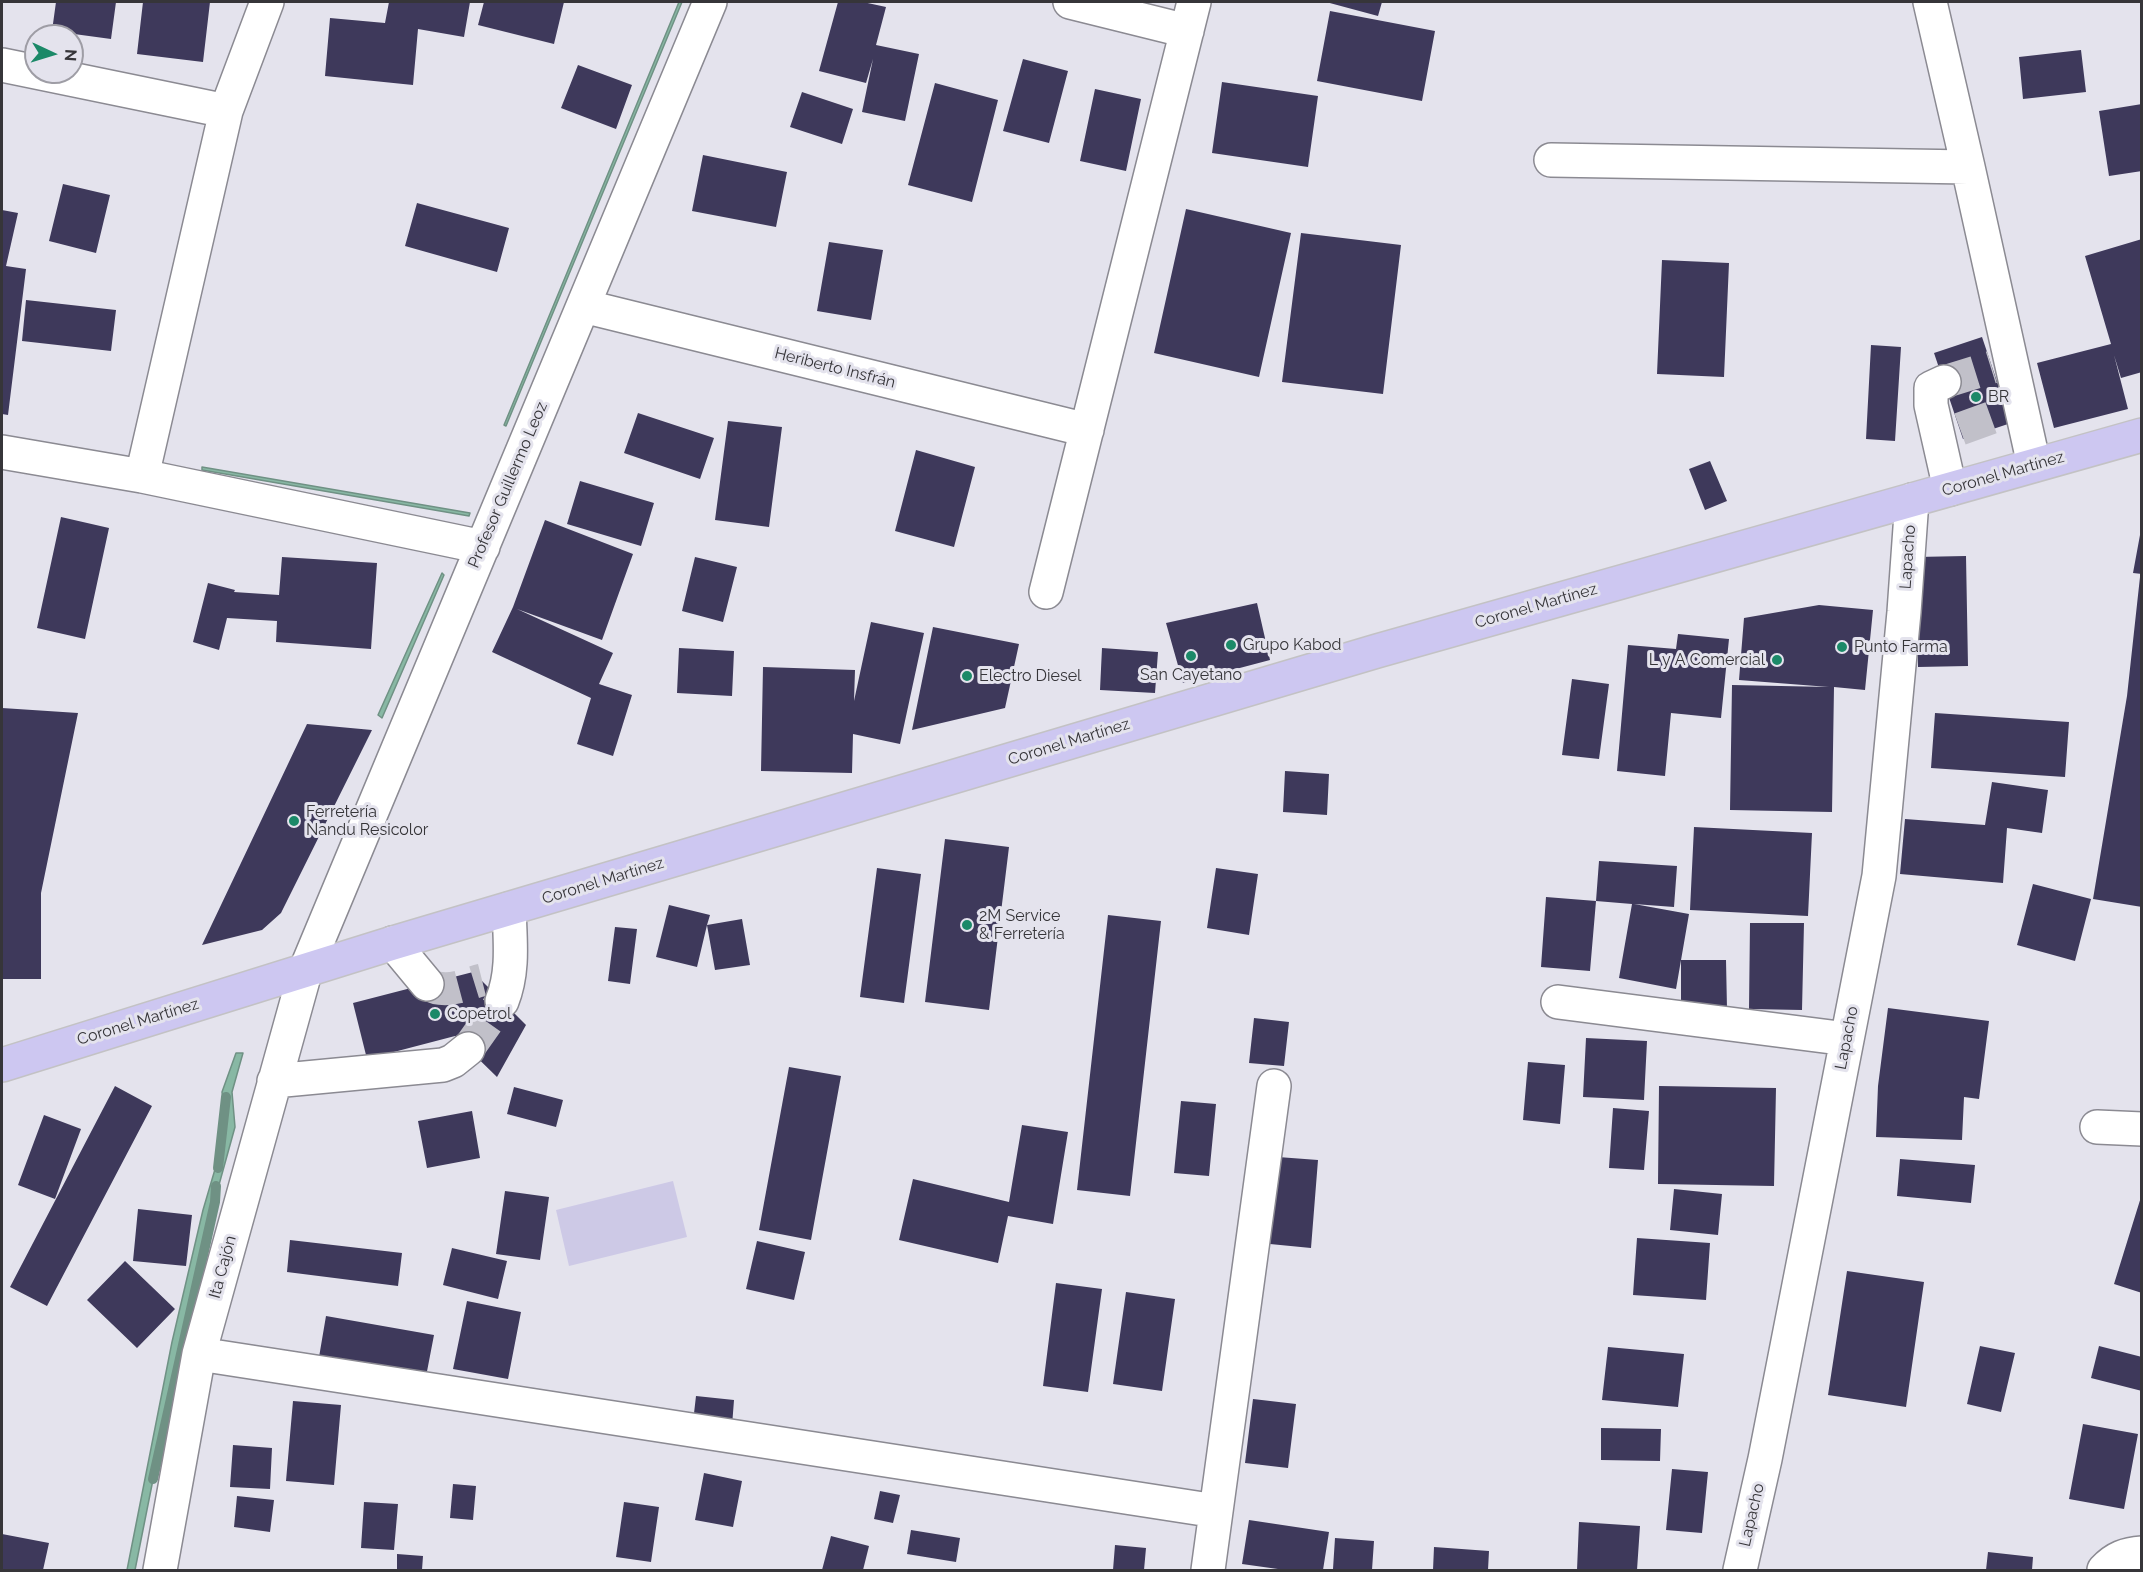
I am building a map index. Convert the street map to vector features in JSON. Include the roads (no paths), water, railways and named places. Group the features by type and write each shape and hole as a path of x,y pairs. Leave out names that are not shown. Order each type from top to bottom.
{"main road":[{"name":"Coronel Martínez","path":"2,1065 393,943 1365,654 2142,435"}],"street":[{"path":"142,476 226,111 267,2"},
{"name":"Profesor Guillermo Leoz","path":"297,973 483,547 710,2"},
{"path":"1046,592 1190,16 1070,2"},
{"path":"1930,2 1968,167 2002,365 2014,410 2034,465"},
{"path":"2,65 226,111"},
{"path":"1551,160 1968,167"},
{"name":"Heriberto Insfrán","path":"583,306 1087,430"},
{"path":"1944,382 1931,388 1931,405 1950,434 1950,489"},
{"path":"2,452 142,476 483,547"},
{"name":"Lapacho","path":"1740,1570 1765,1459 1878,876 1904,612 1912,500"},
{"path":"498,984 509,909"},
{"path":"393,943 427,984"},
{"name":"Ita Cajón","path":"160,1570 199,1354 274,1081 297,973"},
{"path":"1558,1002 1847,1039"},
{"path":"274,1081 443,1065 453,1061 468,1049"},
{"path":"1208,1570 1274,1086"},
{"path":"2097,1128 2142,1129"},
{"path":"199,1354 1216,1512"},
{"path":"2104,1570 2112,1561 2142,1552"}],"waterway":[{"path":"218,1168 226,1097"},
{"path":"153,1479 215,1202 216,1186"}],"tunnel":[{"path":"1944,382 1992,367"},
{"path":"1960,429 2007,412"},
{"path":"427,984 447,989 482,980"},
{"path":"468,1049 502,1001"}],"place":[{"name":"BR","path":"1976,397"},
{"name":"Grupo Kabod","path":"1231,645"},
{"name":"Punto Farma","path":"1842,647"},
{"name":"San Cayetano","path":"1191,656"},
{"name":"L y A Comercial","path":"1777,660"},
{"name":"Electro Diesel","path":"967,676"},
{"name":"Ferretería Nandu Resicolor","path":"294,821"},
{"name":"2M Service & Ferretería","path":"967,925"},
{"name":"Copetrol","path":"435,1014"}]}
